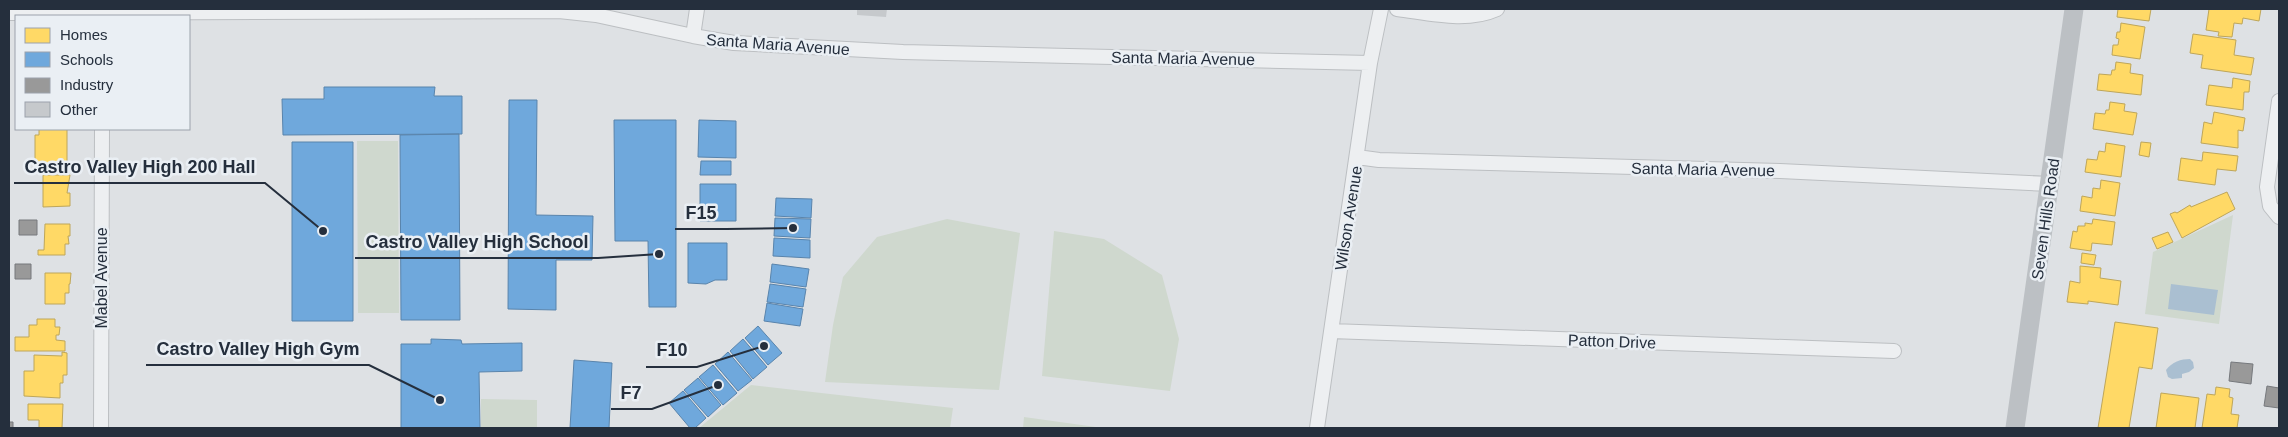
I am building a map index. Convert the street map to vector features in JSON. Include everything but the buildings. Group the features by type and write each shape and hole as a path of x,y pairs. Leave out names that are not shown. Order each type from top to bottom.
{"street":[{"path":"693,36 697,9"},
{"name":"Wilson Avenue","path":"1317,428 1370,63 1381,9"},
{"path":"1397,9 1446,16 1469,15 1497,9"},
{"name":"Seven Hills Road","path":"2015,428 2074,9"},
{"name":"Santa Maria Avenue","path":"9,13 221,14 335,11 559,11 596,15 734,43 903,52 1370,63"},
{"path":"2279,101 2267,186 2270,206 2279,217"},
{"name":"Mabel Avenue","path":"101,428 102,130"},
{"name":"Santa Maria Avenue","path":"1357,157 1389,160 1809,172 2050,184"},
{"name":"Patton Drive","path":"1331,331 1894,351"}],"shaded area":[{"path":"357,141 398,141 399,313 358,313"},
{"path":"2233,215 2219,324 2145,314 2153,252"},
{"path":"947,219 1020,233 999,390 825,382 833,325 843,277 877,237"},
{"path":"1054,231 1104,239 1162,275 1179,339 1170,391 1042,376"},
{"path":"751,385 953,408 950,428 699,428"},
{"path":"481,399 537,400 537,428 481,428"},
{"path":"1024,417 1103,428 1023,428"}],"water":[{"path":"2171,284 2218,290 2214,315 2168,309"},
{"path":"2190,359 2193,362 2194,368 2182,374 2182,378 2172,379 2168,377 2166,370 2171,365 2180,360"}],"place":[{"name":"F15","path":"793,228"},
{"name":"Castro Valley High 200 Hall","path":"323,231"},
{"name":"Castro Valley High School","path":"659,254"},
{"name":"F10","path":"764,346"},
{"name":"F7","path":"718,385"},
{"name":"Castro Valley High Gym","path":"440,400"}]}
